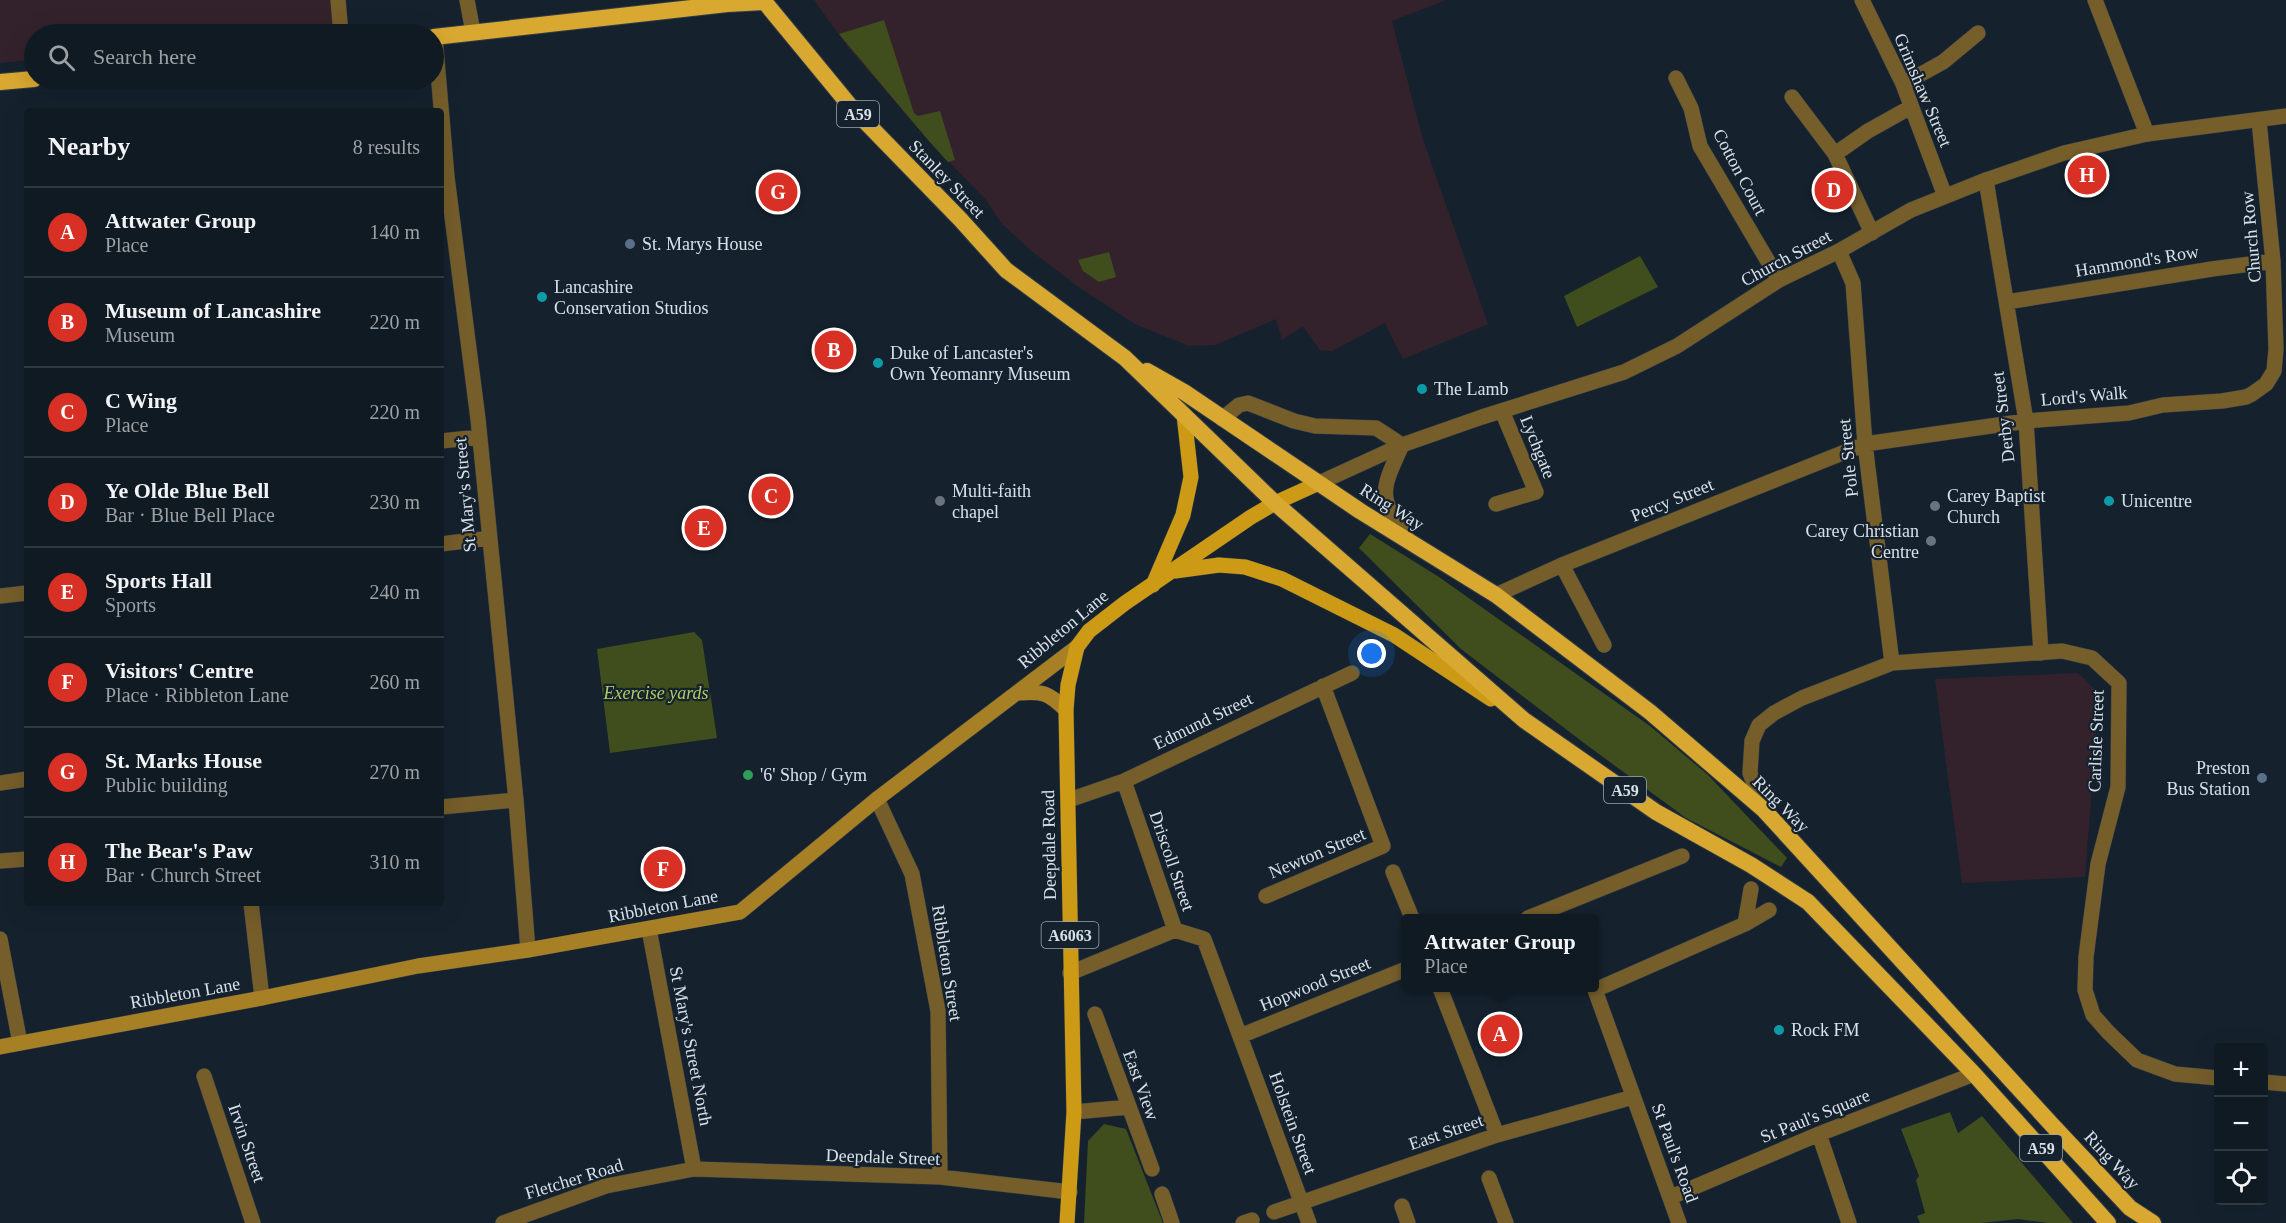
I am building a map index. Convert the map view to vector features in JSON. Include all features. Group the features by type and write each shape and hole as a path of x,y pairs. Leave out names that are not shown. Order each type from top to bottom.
{"highway":[{"name":"A59","path":"444,36 697,4 764,1"},
{"name":"Stanley Street","path":"764,1 851,107 960,219 1006,270 1125,358 1184,392 1319,483"},
{"path":"0,82 24,80"},
{"name":"Stanley Street","path":"1125,358 1275,502"},
{"name":"Ring Way","path":"1319,483 1496,595 1650,712 1764,810 2061,1135 2130,1208 2154,1223"},
{"name":"A59","path":"1275,502 1524,720 1656,812 1751,865 1808,902 1974,1074 2108,1223"}],"main road":[{"path":"1153,585 1183,515 1191,477 1184,415"},
{"name":"Ribbleton Lane","path":"0,1047 418,966 528,950 741,912 878,799 1077,647 1089,631 1125,603 1275,502 1319,483"},
{"name":"A6063","path":"1173,571 1219,565 1245,567 1282,579 1394,635 1524,720"},
{"name":"Deepdale Road","path":"1068,1223 1074,1112 1066,710 1068,685 1077,647"},
{"path":"1017,693 1046,693 1066,710"}],"street":[{"path":"338,0 340,24"},
{"path":"467,0 473,32"},
{"name":"Grimshaw Street","path":"1862,0 1903,84 1945,196"},
{"path":"2096,0 2147,134"},
{"path":"1903,84 1944,62 1978,33"},
{"name":"Cotton Court","path":"1676,78 1691,108 1700,146 1779,280"},
{"name":"St Mary's Street","path":"438,90 439,108"},
{"path":"1792,97 1835,154 1872,232"},
{"path":"1835,154 1868,131 1911,107"},
{"name":"Church Street","path":"1319,483 1402,445 1624,372 1677,346 1779,280 1839,251 1911,210 1986,180 2064,153 2147,134 2286,116"},
{"name":"Church Row","path":"2259,121 2273,261 2277,349"},
{"name":"Derby Street","path":"1986,180 2026,421 2041,653"},
{"name":"St Mary's Street","path":"445,194 478,419 516,800 528,950"},
{"name":"Pole Street","path":"1839,251 1853,283 1865,444 1892,663"},
{"name":"Hammond's Row","path":"2007,302 2273,261"},
{"name":"Lord's Walk","path":"1865,444 2026,421 2129,413 2163,405 2246,397 2266,384 2274,370 2277,349"},
{"path":"1222,419 1239,405 1248,402 1294,421 1315,426 1376,428 1402,445 1388,477 1386,497 1388,511 1409,541"},
{"name":"Lychgate","path":"1496,504 1536,492 1502,411"},
{"path":"444,441 479,437"},
{"name":"Percy Street","path":"1496,595 1562,565 1865,444"},
{"path":"444,544 489,538"},
{"path":"1562,565 1604,645"},
{"path":"0,596 24,593"},
{"name":"Carlisle Street","path":"1764,810 1750,773 1752,741 1759,724 1802,698 1892,663 2062,651 2092,658 2119,683 2118,787 2098,864 2086,957 2085,990 2093,1015 2137,1060 2175,1074 2214,1078"},
{"name":"Edmund Street","path":"1069,800 1124,781 1352,673"},
{"name":"Newton Street","path":"1266,896 1383,846 1323,686"},
{"path":"0,783 24,779"},
{"name":"Driscoll Street","path":"1124,781 1175,930 1204,939 1240,1036"},
{"name":"Ribbleton Street","path":"878,799 912,874 938,1011 940,1177"},
{"path":"444,807 516,800"},
{"path":"1538,914 1682,856"},
{"path":"0,861 24,859"},
{"path":"1392,872 1410,914"},
{"path":"1745,924 1750,889"},
{"path":"251,906 262,998"},
{"path":"1599,988 1745,924 1769,910"},
{"name":"St Mary's Street North","path":"649,929 694,1169"},
{"path":"1070,973 1175,930"},
{"path":"0,939 20,1043"},
{"name":"Hopwood Street","path":"1240,1036 1401,971"},
{"path":"1442,992 1497,1135"},
{"path":"1596,992 1633,1096"},
{"name":"East View","path":"1095,1014 1152,1168"},
{"name":"Holstein Street","path":"1240,1036 1309,1223"},
{"name":"St Paul's Square","path":"1671,1197 1819,1134 1974,1074"},
{"name":"Irvin Street","path":"204,1076 253,1223"},
{"path":"2268,1082 2286,1084"},
{"name":"East Street","path":"1274,1212 1497,1135 1633,1096"},
{"name":"St Paul's Road","path":"1633,1096 1679,1223"},
{"path":"1074,1112 1129,1107"},
{"path":"1819,1134 1849,1223"},
{"name":"Deepdale Street","path":"694,1169 940,1177 1070,1192"},
{"name":"Fletcher Road","path":"503,1223 606,1186 694,1169"},
{"path":"1489,1178 1506,1223"},
{"path":"1162,1194 1172,1223"},
{"path":"1402,1206 1408,1223"}],"shaded area":[{"path":"0,0 333,0 334,24 24,24 24,61 0,63"},
{"path":"814,0 1446,0 1392,21 1422,137 1488,324 1403,359 1385,323 1332,351 1320,350 1303,326 1282,340 1276,319 1215,345 1189,346 1135,324 1080,288 1034,253 1002,224 986,200 928,140 847,46"},
{"path":"2078,673 2099,694 2085,877 1962,883 1935,679"}],"green space":[{"path":"884,20 914,113 918,116 940,111 955,160 948,162 839,34"},
{"path":"1109,252 1116,277 1099,282 1083,271 1078,260"},
{"path":"1640,256 1658,287 1577,327 1564,296"},
{"path":"1370,534 1439,577 1650,726 1708,775 1787,858 1781,867 1686,818 1461,649 1359,548"},
{"name":"Exercise yards","path":"694,632 702,640 717,738 610,753 597,649"},
{"path":"1950,1112 1958,1133 1982,1116 2073,1223 2048,1223 2018,1219 1981,1223 1920,1223 1917,1216 1925,1213 1916,1180 1919,1176 1901,1129"},
{"path":"1104,1124 1126,1129 1163,1223 1084,1223 1088,1141"}],"place":[{"name":"The Bear's Paw","path":"2087,175"},
{"name":"Ye Olde Blue Bell","path":"1834,190"},
{"name":"St. Marks House","path":"778,192"},
{"name":"St. Marys House","path":"630,244"},
{"name":"Lancashire Conservation Studios","path":"542,297"},
{"name":"Museum of Lancashire","path":"834,350"},
{"name":"Duke of Lancaster's Own Yeomanry Museum","path":"878,363"},
{"name":"The Lamb","path":"1422,389"},
{"name":"C Wing","path":"771,496"},
{"name":"Multi-faith chapel","path":"940,501"},
{"name":"Unicentre","path":"2109,501"},
{"name":"Carey Baptist Church","path":"1935,506"},
{"name":"Sports Hall","path":"704,528"},
{"name":"Carey Christian Centre","path":"1931,541"},
{"name":"'6' Shop / Gym","path":"748,775"},
{"name":"Preston Bus Station","path":"2262,778"},
{"name":"Visitors' Centre","path":"663,869"},
{"name":"Rock FM","path":"1779,1030"},
{"name":"Attwater Group","path":"1500,1034"}]}
